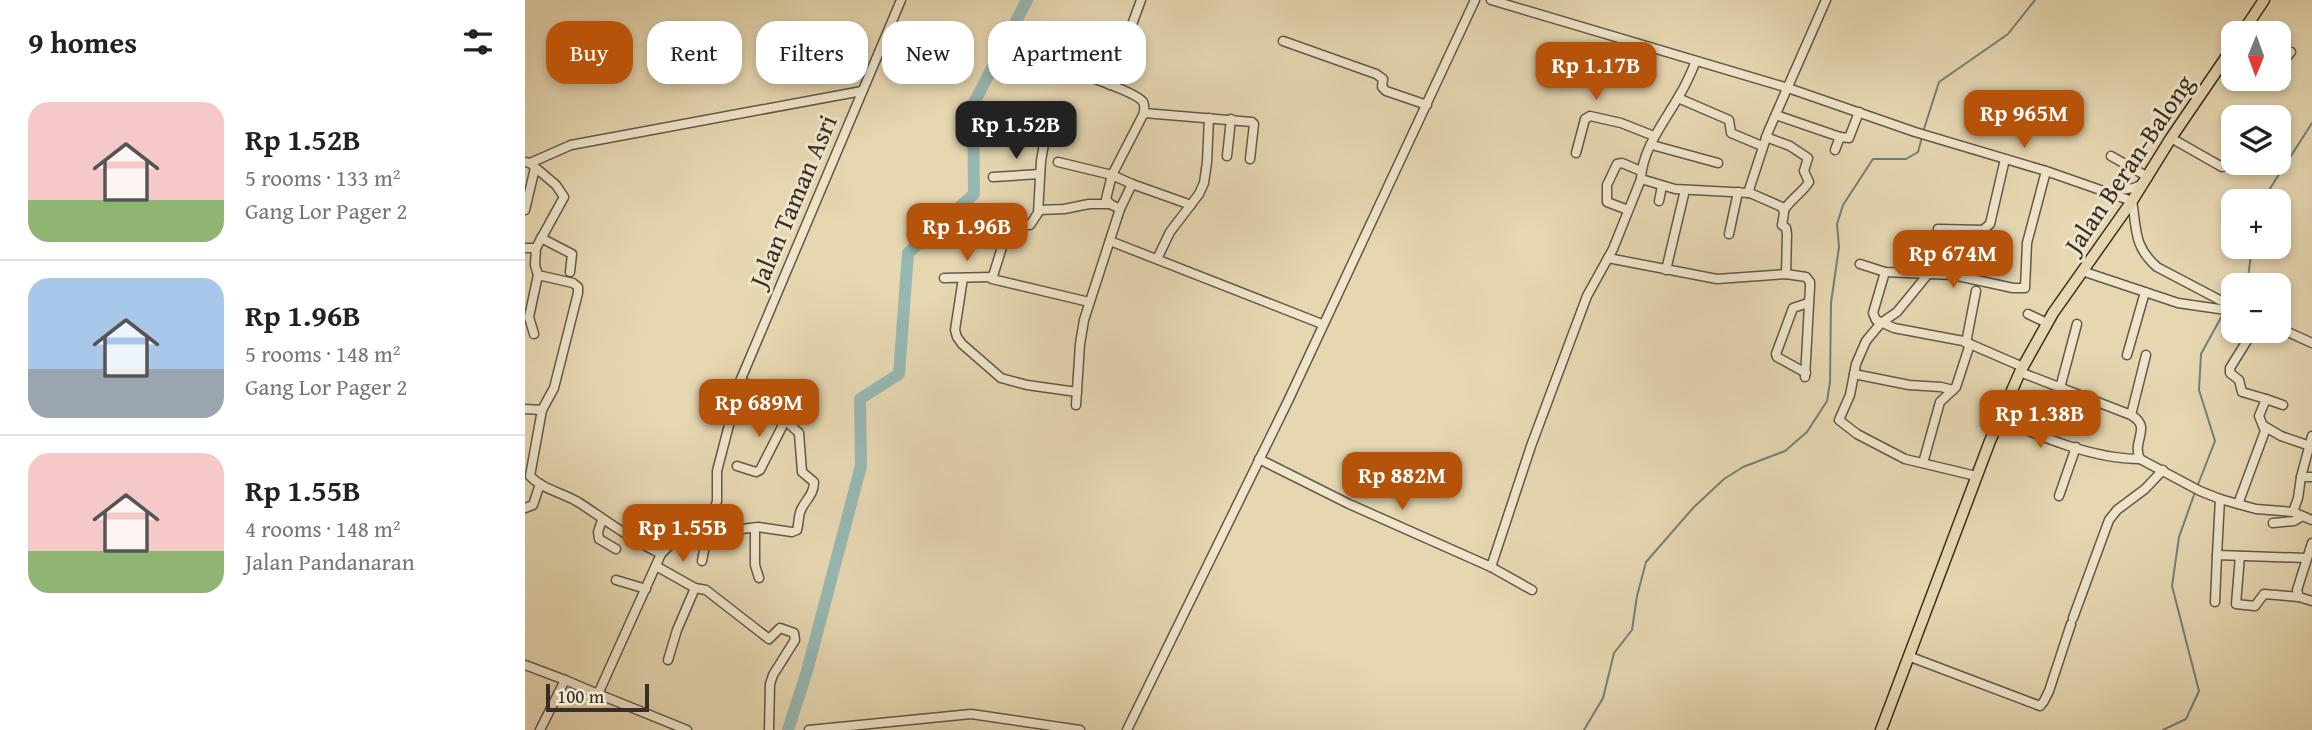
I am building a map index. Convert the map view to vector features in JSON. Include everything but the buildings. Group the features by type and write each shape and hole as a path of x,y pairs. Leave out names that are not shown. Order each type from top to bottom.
{"main road":[{"path":"2250,21 2264,0"},
{"name":"Jalan Beran-Balong","path":"1881,730 1976,476 2021,369 2047,323 2133,201 2171,138 2221,65"}],"street":[{"name":"Jalan Taman Asri","path":"702,561 706,540 705,520 714,511 716,474 740,379 901,0"},
{"path":"1110,204 1106,195 1112,175 1144,113 1143,101 1110,85 1141,0"},
{"path":"1127,730 1259,459 1475,0"},
{"path":"1491,0 1788,88 2133,201 2136,236 2147,258 2157,267 2221,302"},
{"path":"1748,192 1764,141 1826,0"},
{"path":"1283,41 1376,74 1383,79 1382,87 1386,91 1427,105"},
{"path":"1491,567 1531,446 1587,296 1608,258 1653,140 1696,61"},
{"path":"530,164 571,145 862,92"},
{"path":"1678,98 1729,120 1731,133 1790,146 1808,158 1804,171 1809,182 1806,188 1790,200 1784,210 1782,223 1787,234 1786,274"},
{"path":"1776,115 1849,138 1859,112"},
{"path":"1144,113 1254,123 1250,159"},
{"path":"1576,153 1583,122 1589,116 1621,123 1653,140 1718,163"},
{"path":"1157,259 1170,232 1199,194 1206,174 1209,118"},
{"path":"1227,156 1231,120"},
{"path":"992,277 1009,225 1030,225 1039,210 1045,138 1030,131"},
{"path":"1835,150 1840,137"},
{"path":"2171,138 2221,166"},
{"path":"2105,191 2125,190 2145,181 2111,156"},
{"path":"1976,476 1894,454 1841,423 1840,416 1849,398 1860,353 1866,341 1881,323 1897,312 1934,265 1938,229 1983,230 1990,224 2005,159"},
{"path":"1058,163 1112,175 1191,205"},
{"path":"1628,210 1607,202 1605,197 1607,185 1617,164 1622,163 1662,186 1685,190 1748,192 1784,210"},
{"path":"525,210 530,164"},
{"path":"530,164 557,185 564,197 536,248 535,265 538,275 527,317 534,334"},
{"path":"1860,264 1885,272 1953,275 2013,288 2025,288 2027,243 2046,171"},
{"path":"993,177 1040,174"},
{"path":"1076,405 1080,344 1089,302 1120,209 1132,184"},
{"path":"1659,201 1662,186"},
{"path":"1666,270 1685,190"},
{"path":"1729,234 1738,192"},
{"path":"1039,210 1089,204 1110,204 1120,209"},
{"path":"541,238 572,254 570,272"},
{"path":"1110,241 1322,324"},
{"path":"525,248 536,248"},
{"path":"1608,258 1717,279 1786,274 1801,275 1809,279 1806,375 1776,354 1794,308 1808,303"},
{"path":"2082,271 2200,308 2221,309"},
{"path":"1885,272 1873,313 1881,323 1968,343 2060,388 2131,415 2140,420 2142,425 2137,450 2140,459"},
{"path":"538,275 568,281 578,289 571,328 554,388 542,410 538,443 527,474 661,554"},
{"path":"944,278 992,277 994,280 1019,287 1089,302"},
{"path":"963,278 955,330 962,344 1001,378 1027,385 1077,392"},
{"path":"1923,463 1941,402 1953,390 1968,343 1976,291"},
{"path":"2127,355 2145,292"},
{"path":"2028,314 2047,323"},
{"path":"2060,388 2077,324"},
{"path":"2291,333 2312,343"},
{"path":"2245,343 2231,366 2230,373 2239,380 2242,392 2283,405"},
{"path":"2131,415 2146,355"},
{"path":"1854,374 1953,390"},
{"path":"599,694 661,554 677,538 705,520 718,532 755,528 796,531 801,508 809,500 814,488 814,482 802,472 801,435 740,379"},
{"path":"2238,504 2265,431 2259,416 2266,400"},
{"path":"525,409 542,410"},
{"path":"1999,418 2034,433 2113,458 2140,459 2220,499 2256,509 2297,514 2312,520"},
{"path":"737,466 756,472 760,470 785,421"},
{"path":"2264,426 2281,436 2310,446"},
{"path":"2273,523 2294,521 2301,477 2312,436"},
{"path":"2059,496 2077,447"},
{"path":"1259,459 1349,504 1491,567 1532,590"},
{"path":"1908,656 2040,706 2045,701 2109,520 2163,470"},
{"path":"2301,477 2312,477"},
{"path":"525,508 533,505 540,484"},
{"path":"2215,602 2220,499"},
{"path":"602,520 599,539 616,549"},
{"path":"755,528 755,565 759,578"},
{"path":"2299,597 2297,590 2312,543"},
{"path":"2217,555 2306,558"},
{"path":"2240,556 2236,604 2255,606 2263,594 2299,597 2312,601"},
{"path":"656,566 695,588 706,590 769,639 780,628 795,635 795,640 770,684 769,730"},
{"path":"616,580 646,589"},
{"path":"668,660 677,630 695,588"},
{"path":"525,665 687,730"},
{"path":"540,730 565,680"},
{"path":"809,730 971,714 1080,730"}],"waterway":[{"path":"788,730 807,671 861,466 860,399 899,374 908,253 974,194 973,105 1027,0"},
{"path":"1923,132 1939,82 2008,34 2035,0"},
{"path":"2270,189 2312,123"},
{"path":"1584,730 1603,698 1614,653 1632,630 1646,562 1693,508 1724,479 1743,467 1785,451 1807,432 1827,401 1830,382 1831,303 1839,247 1837,224 1843,205 1873,159 1906,159 1918,152 1922,137"},
{"path":"2249,273 2250,259"},
{"path":"2197,487 2215,441 2199,390 2201,354 2221,317"},
{"path":"2163,730 2186,719 2199,691 2172,586 2179,537 2195,492"}]}
